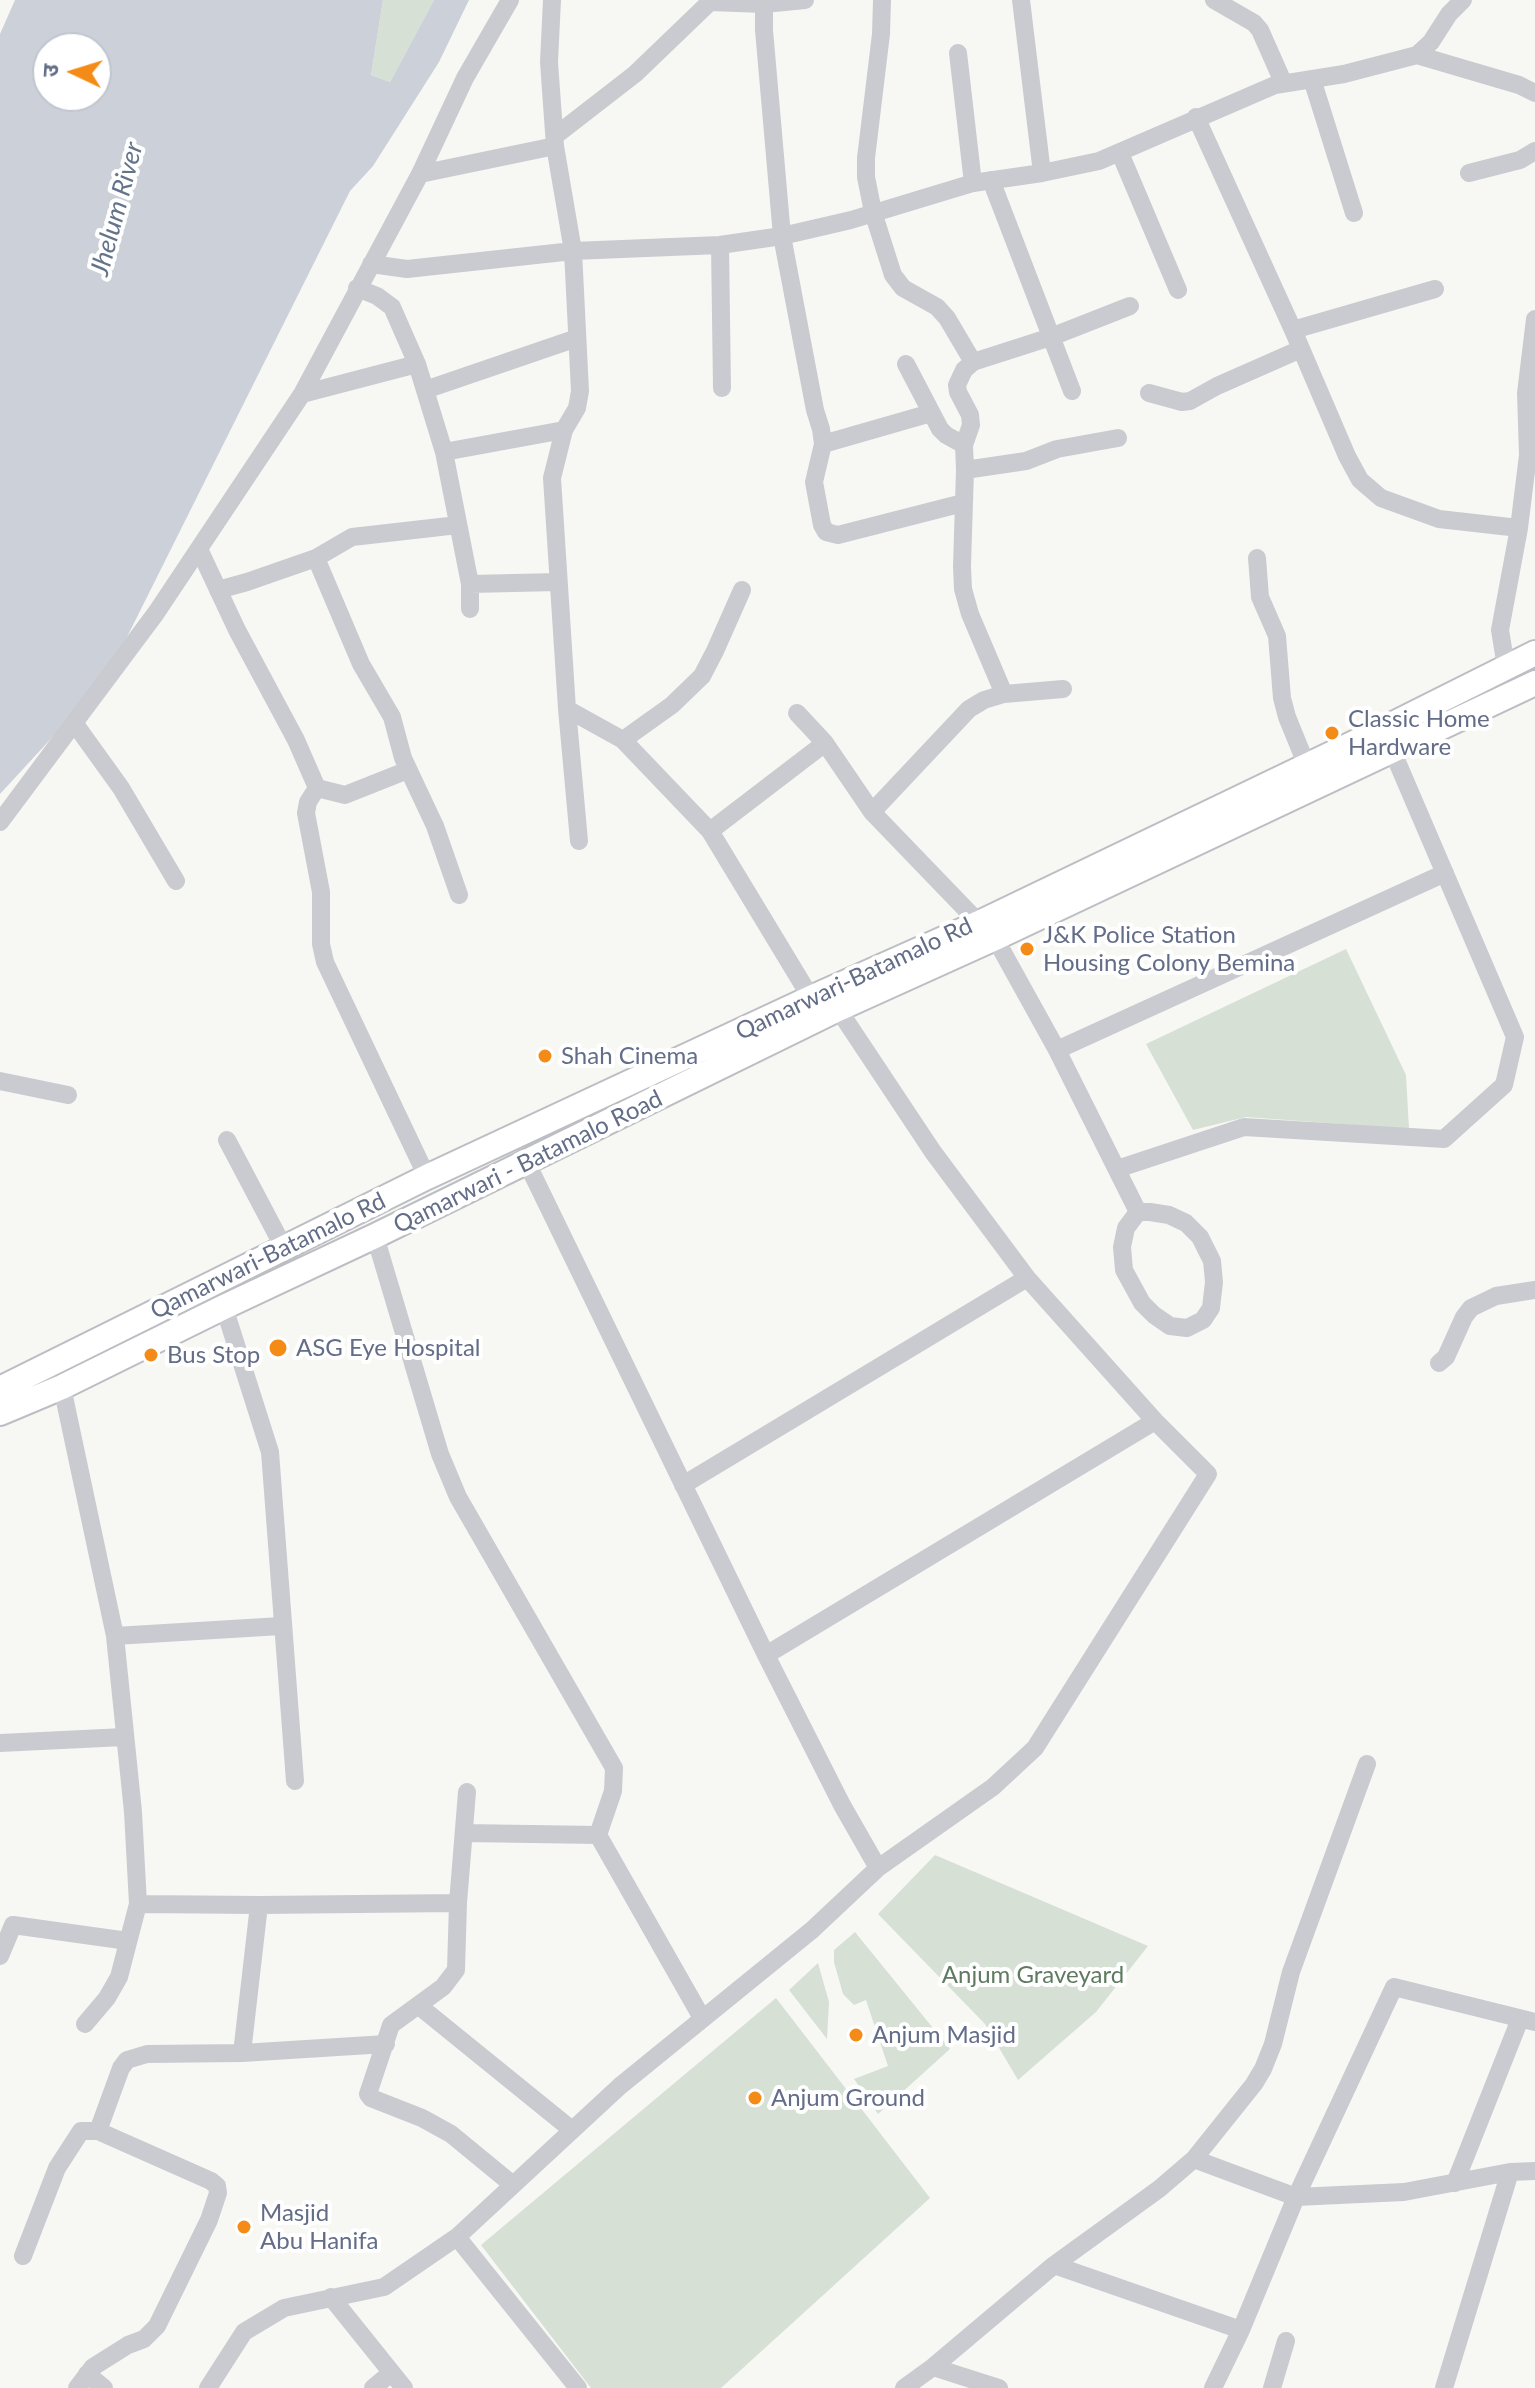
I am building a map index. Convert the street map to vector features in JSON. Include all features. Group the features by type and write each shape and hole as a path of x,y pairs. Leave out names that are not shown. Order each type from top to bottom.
{"main road":[{"name":"Qamarwari-Batamalo Rd","path":"838,1009 1307,766 1535,653"},
{"name":"Qamarwari-Batamalo Rd","path":"0,1389 427,1177 811,998 987,930 1535,683"},
{"name":"Qamarwari - Batamalo Road","path":"0,1413 62,1387 527,1163 838,1009"}],"street":[{"path":"0,822 156,613 302,394 420,174 465,78 510,0"},
{"path":"552,0 549,62 555,141 573,251 578,401 564,430 552,478 579,841"},
{"path":"420,174 555,141 635,74 711,1 764,4 805,0"},
{"path":"882,0 881,34 866,158 866,177 873,212 893,275 903,288 937,307 973,362"},
{"path":"1021,0 1042,173"},
{"path":"1214,0 1254,23 1260,30 1283,82"},
{"path":"371,264 407,269 573,251 720,245 782,236 851,220 982,182 1099,161 1283,82 1344,74 1417,55 1463,0"},
{"path":"764,4 782,236 823,444 814,482 822,525 826,532 838,535 963,503"},
{"path":"958,53 982,182 1072,391"},
{"path":"1417,55 1519,85 1535,93"},
{"path":"1312,79 1354,213"},
{"path":"1196,117 1360,480 1381,498 1439,519 1519,528"},
{"path":"1469,173 1520,160 1535,151"},
{"path":"1120,153 1178,290"},
{"path":"720,245 722,388"},
{"path":"357,288 377,296 392,307 417,364 444,452 470,584 470,609"},
{"path":"1293,330 1435,289"},
{"path":"1004,694 970,614 963,589 964,445 971,420 957,385 964,370 973,362 1051,337 1130,306"},
{"path":"1506,667 1501,616 1519,528 1528,455 1526,393 1535,319"},
{"path":"425,390 577,338"},
{"path":"1149,393 1182,402 1190,401 1301,349"},
{"path":"302,394 417,364"},
{"path":"906,364 946,435 964,445"},
{"path":"823,444 931,413"},
{"path":"444,452 564,430"},
{"path":"965,470 1026,461 1057,449 1118,438"},
{"path":"218,590 316,558 343,541 360,535 458,525"},
{"path":"199,549 237,630 296,740 317,788"},
{"path":"316,558 361,664 392,717 403,758 435,826 459,895"},
{"path":"1257,558 1260,597 1277,636 1282,698 1307,766"},
{"path":"470,584 558,582"},
{"path":"623,740 672,705 702,676 742,590"},
{"path":"872,812 969,709 1004,694 1063,689"},
{"path":"567,709 623,740 710,831 811,998"},
{"path":"797,713 825,743 872,812 987,930 1057,1050 1138,1212"},
{"path":"75,724 121,788 176,881"},
{"path":"710,831 825,743"},
{"path":"1117,1169 1244,1127 1444,1139 1504,1085 1515,1037 1392,750"},
{"path":"317,788 345,795 408,770"},
{"path":"317,788 308,802 306,813 321,892 321,944 325,962 427,1177"},
{"path":"1057,1050 1445,873"},
{"path":"208,2388 244,2332 284,2308 384,2287 457,2237 620,2086 812,1930 878,1868 993,1787 1035,1748 1208,1474 1155,1421 1027,1278 933,1152 838,1009"},
{"path":"0,1081 68,1095"},
{"path":"227,1140 284,1248"},
{"path":"527,1163 766,1655 842,1805 878,1868"},
{"path":"1138,1212 1169,1215 1186,1223 1200,1237 1212,1261 1214,1282 1211,1308 1203,1320 1187,1328 1170,1326 1142,1303 1124,1270 1122,1247 1126,1228 1138,1212"},
{"path":"375,1236 440,1454 458,1497 614,1768 613,1791 598,1835 702,2018"},
{"path":"683,1485 1027,1278"},
{"path":"1439,1363 1446,1357 1471,1308 1496,1296 1535,1290"},
{"path":"224,1307 270,1452 295,1781"},
{"path":"62,1387 115,1636 133,1812 138,1904 119,1977 107,1998 85,2024"},
{"path":"766,1655 1155,1421"},
{"path":"115,1636 281,1626"},
{"path":"0,1743 124,1737"},
{"path":"904,2388 1054,2265 1159,2189 1194,2159 1254,2084 1273,2044 1291,1972 1367,1764"},
{"path":"467,1792 456,1970 443,1987 391,2025 368,2096 422,2118 451,2134 513,2185"},
{"path":"464,1833 598,1835"},
{"path":"138,1904 458,1903"},
{"path":"242,2053 259,1905"},
{"path":"0,1956 6,1923 128,1941"},
{"path":"1213,2388 1241,2330 1296,2197 1394,1987 1528,2020 1455,2183"},
{"path":"419,2006 572,2130"},
{"path":"98,2131 121,2068 127,2060 147,2054 242,2053 386,2044"},
{"path":"23,2256 57,2168 81,2131 98,2131 217,2186 218,2193 209,2220 157,2326 144,2339 128,2345 93,2367 82,2381 104,2388"},
{"path":"1194,2159 1296,2197 1404,2192 1510,2172 1535,2171"},
{"path":"1444,2388 1510,2172"},
{"path":"457,2237 578,2388"},
{"path":"1054,2265 1241,2330"},
{"path":"331,2297 404,2388"},
{"path":"1272,2388 1286,2341"},
{"path":"933,2367 999,2388"},
{"path":"373,2388 391,2373"}],"green space":[{"path":"383,0 434,0 390,82 371,75"},
{"path":"1346,949 1406,1075 1409,1129 1246,1117 1193,1130 1146,1044"},
{"name":"Anjum Graveyard","path":"935,1855 1148,1946 1096,2012 1018,2080 985,2024 878,1914"},
{"path":"855,1932 950,2049 878,2114 854,2079 888,2066 866,2000 854,2005 843,1994 834,1962 834,1950"},
{"path":"818,1963 829,2002 827,2039 789,1990"},
{"name":"Anjum Ground","path":"776,1998 930,2198 721,2388 591,2388 481,2245"}],"water":[{"name":"Jhelum River","path":"15,0 383,0 371,75 390,82 434,0 469,0 439,62 373,166 350,191 106,679 0,794 0,34"}],"place":[{"name":"Classic Home Hardware","path":"1332,733"},
{"name":"J&K Police Station Housing Colony Bemina","path":"1027,949"},
{"name":"Shah Cinema","path":"545,1056"},
{"name":"ASG Eye Hospital","path":"278,1348"},
{"name":"Bus Stop","path":"151,1355"},
{"name":"Anjum Masjid","path":"856,2035"},
{"name":"Anjum Ground","path":"755,2098"},
{"name":"Masjid Abu Hanifa","path":"244,2227"}]}
